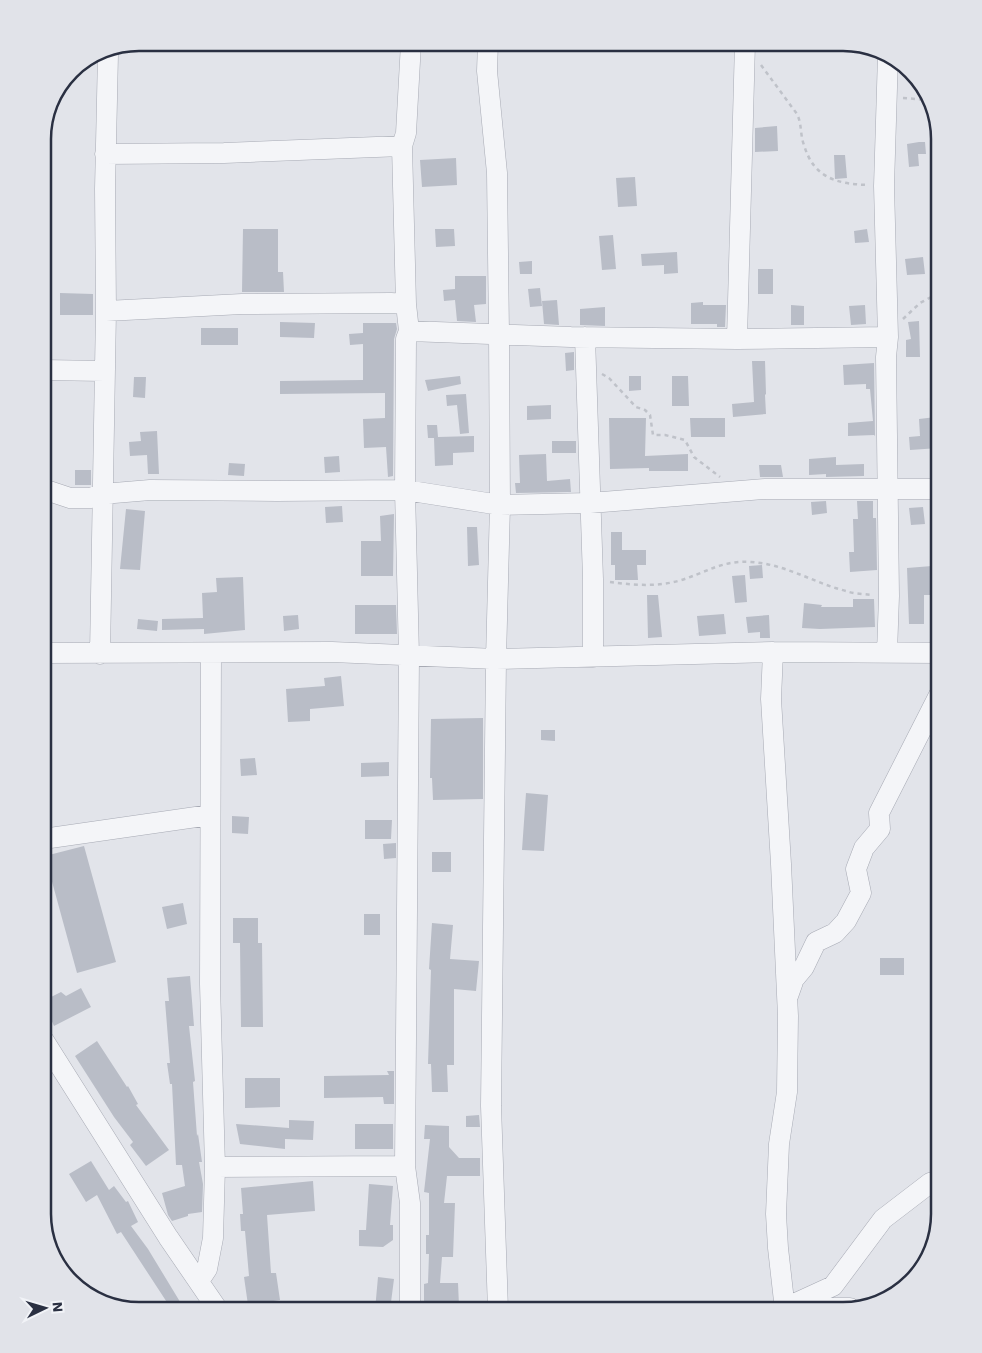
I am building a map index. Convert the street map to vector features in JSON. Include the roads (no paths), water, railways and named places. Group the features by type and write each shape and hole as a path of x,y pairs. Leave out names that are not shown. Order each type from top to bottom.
{"street":[{"path":"410,1302 410,1203 405,1166 409,656 405,490 406,339 409,331 406,304 402,146 406,132 411,51"},
{"path":"488,51 487,70 497,173 499,334 500,504 496,659 491,1106 498,1302"},
{"path":"737,340 745,51"},
{"path":"100,654 102,494 105,432 105,154 108,57"},
{"path":"887,653 888,490 886,357 888,337 884,186 888,64"},
{"path":"105,154 224,153 402,146"},
{"path":"106,311 242,304 406,304"},
{"path":"409,331 737,340 888,337"},
{"path":"585,337 593,579 593,657"},
{"path":"51,370 104,371"},
{"path":"51,492 70,498 90,498 102,494 150,490 405,490 500,504 590,503 765,489 931,489"},
{"path":"51,653 332,652 496,659 773,652 931,653"},
{"path":"773,652 771,699 782,864 788,998 787,1092 779,1144 776,1214 784,1302"},
{"path":"199,1281 207,1269 213,1238 215,1167 211,994 211,653"},
{"path":"788,998 794,979 804,967 816,942 835,934 846,921 861,893 856,869 864,848 880,829 879,813 931,712"},
{"path":"51,838 210,815"},
{"path":"51,1053 168,1237 213,1302"},
{"path":"215,1167 405,1166"},
{"path":"800,1302 833,1286 883,1219 931,1182"}]}
